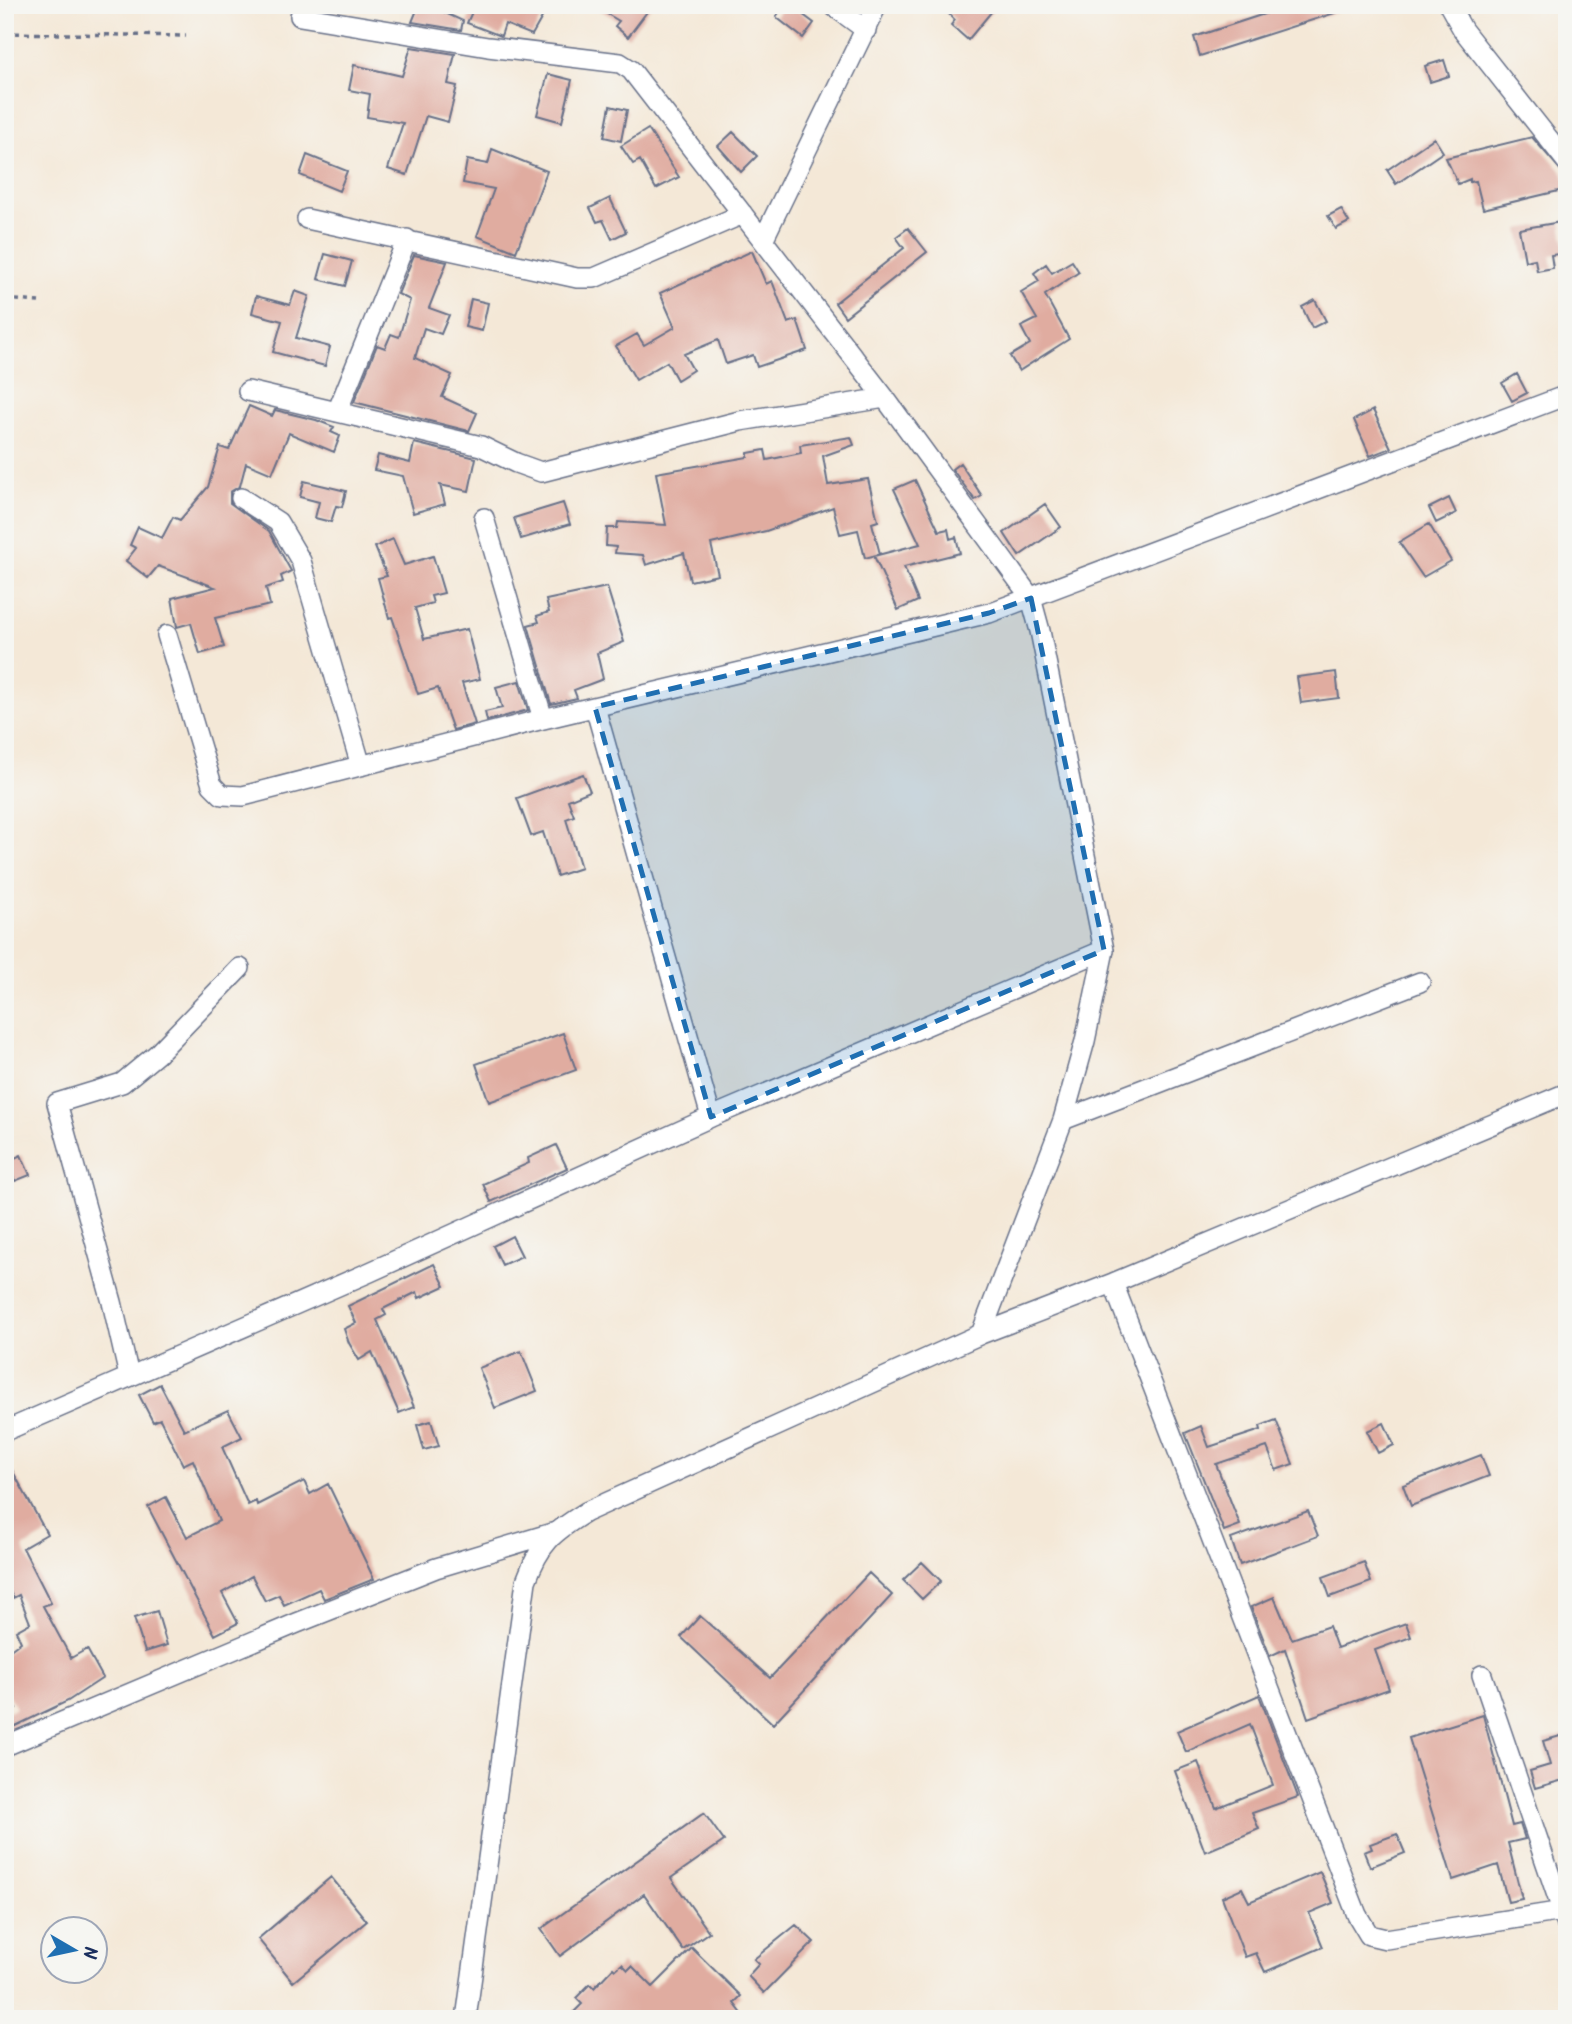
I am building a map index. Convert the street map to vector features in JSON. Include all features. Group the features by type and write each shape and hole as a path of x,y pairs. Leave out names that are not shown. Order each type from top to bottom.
{"street":[{"path":"832,5 866,30"},
{"path":"763,240 877,5"},
{"path":"1448,5 1463,30 1567,162"},
{"path":"300,16 488,47 620,63 631,70 885,398 1031,598 1104,950 1085,1041 1063,1120 981,1334"},
{"path":"307,219 577,278 594,278 743,214"},
{"path":"337,412 407,239"},
{"path":"248,391 481,446 541,472 740,421 885,398"},
{"path":"167,635 212,785 222,795 243,796 543,719 989,613 1567,395"},
{"path":"242,498 278,522 302,561 360,766"},
{"path":"484,518 543,719"},
{"path":"594,708 711,1117"},
{"path":"5,1431 383,1266 711,1117 1104,950"},
{"path":"129,1376 112,1302 57,1103 122,1083 157,1054 240,968"},
{"path":"1063,1120 1420,982"},
{"path":"5,1746 398,1583 552,1534 586,1512 981,1334 1114,1283 1567,1093"},
{"path":"1114,1283 1363,1927 1369,1935 1386,1939 1565,1918 1482,1675"},
{"path":"466,2019 526,1581 536,1555 552,1534"}],"path":[{"path":"5,33 187,36"},
{"path":"5,299 39,302"}],"highlighted area":[{"path":"1031,598 1104,950 711,1117 595,707 989,613"}],"building":[{"path":"419,5 435,5 434,8 463,21 461,30 412,22"},
{"path":"475,5 549,5 532,35 505,24 501,36 467,23"},
{"path":"592,5 652,5 628,37 615,26 619,21"},
{"path":"784,5 790,5 814,23 803,38 776,17"},
{"path":"940,5 997,5 968,40 951,25 955,20"},
{"path":"1292,5 1346,5 1347,9 1200,56 1194,37"},
{"path":"411,47 455,54 448,84 457,86 448,122 426,116 407,175 388,169 403,123 367,117 370,94 349,90 354,65 402,76"},
{"path":"1444,60 1449,76 1430,82 1425,66"},
{"path":"548,74 572,80 562,122 537,115"},
{"path":"610,106 627,110 621,141 604,137"},
{"path":"648,129 679,177 656,189 640,160 633,164 621,146"},
{"path":"733,132 757,156 741,172 718,146"},
{"path":"1532,137 1564,174 1567,189 1483,209 1476,181 1470,182 1470,179 1458,184 1446,158"},
{"path":"1434,138 1443,152 1396,184 1387,170"},
{"path":"492,149 547,171 516,252 477,236 494,189 463,183 467,160 488,164"},
{"path":"307,155 347,171 339,191 300,175"},
{"path":"610,198 626,232 612,239 603,220 597,222 590,208"},
{"path":"1341,209 1349,222 1336,229 1328,216"},
{"path":"1561,222 1566,253 1551,255 1553,268 1537,271 1535,259 1525,261 1519,229"},
{"path":"908,228 927,252 845,317 835,303 904,248 896,237"},
{"path":"752,251 766,284 772,281 788,323 797,320 807,350 757,367 753,355 726,364 718,340 684,354 693,370 677,380 667,362 636,380 616,346 637,334 644,345 675,327 660,293"},
{"path":"325,254 352,261 345,286 318,279"},
{"path":"414,255 447,262 429,308 449,315 441,334 424,328 415,358 452,375 442,397 477,413 469,431 354,402 377,345 385,348 391,334 399,337 410,300 398,294"},
{"path":"1072,261 1079,272 1045,295 1069,339 1019,371 1010,356 1030,344 1021,327 1037,319 1021,292 1039,281 1034,273 1046,264 1052,273"},
{"path":"295,291 309,296 296,338 330,347 325,366 273,352 282,321 252,313 256,296 290,305"},
{"path":"471,299 488,303 482,331 465,327"},
{"path":"1315,300 1326,321 1312,328 1302,307"},
{"path":"1517,374 1527,393 1512,401 1502,383"},
{"path":"249,406 272,416 275,410 316,420 334,427 331,432 340,436 334,452 289,433 272,474 246,463 240,486 230,492 230,503 269,531 291,571 281,576 283,582 266,588 270,605 215,618 224,647 200,654 191,623 177,627 172,598 215,587 158,566 148,578 126,561 136,548 130,545 138,527 162,538 173,517 180,520 208,487 220,447 229,450"},
{"path":"1373,410 1391,448 1370,456 1354,420"},
{"path":"851,437 854,445 823,456 828,485 868,479 878,521 872,523 880,554 865,558 858,530 840,534 833,507 766,531 711,544 718,575 690,581 684,553 646,565 643,555 615,553 616,547 606,546 607,528 617,528 618,522 666,525 656,473 748,457 748,453 765,450 767,460 801,453 800,445"},
{"path":"414,443 476,458 469,491 440,485 445,504 413,513 403,476 374,470 378,455 410,463"},
{"path":"960,463 982,496 975,500 952,469"},
{"path":"915,480 939,531 948,529 950,539 956,537 960,553 904,567 918,601 898,610 874,556 920,544 894,489"},
{"path":"304,481 346,491 342,507 336,506 331,522 315,518 319,502 300,497"},
{"path":"1449,498 1456,513 1436,523 1429,508"},
{"path":"563,503 570,524 521,539 514,518"},
{"path":"1045,504 1061,527 1019,556 1004,533"},
{"path":"1429,524 1451,561 1423,577 1399,542"},
{"path":"393,539 404,565 433,556 444,593 431,596 433,603 415,608 424,639 467,629 480,679 462,683 475,724 453,730 438,688 418,694 392,617 389,618 378,578 387,576 375,547"},
{"path":"607,587 624,642 597,653 603,679 574,690 577,698 551,704 528,625 539,622 537,616 549,612 546,600"},
{"path":"1336,672 1339,698 1301,703 1297,677"},
{"path":"519,681 528,710 487,721 485,712 502,708 496,687"},
{"path":"583,774 590,791 568,800 574,816 566,819 581,868 557,876 543,832 531,836 517,798"},
{"path":"563,1033 576,1070 489,1102 476,1064"},
{"path":"556,1145 567,1168 491,1202 483,1184 529,1163 528,1158"},
{"path":"21,1155 30,1175 15,1181 6,1162"},
{"path":"512,1236 522,1256 502,1265 493,1246"},
{"path":"434,1264 445,1286 419,1298 417,1292 383,1309 386,1315 377,1320 414,1407 399,1413 372,1352 359,1360 349,1343 344,1329 356,1323 348,1306"},
{"path":"521,1351 537,1391 495,1408 479,1368"},
{"path":"160,1384 184,1430 228,1410 242,1437 222,1447 248,1505 256,1501 257,1505 304,1481 310,1494 328,1484 374,1579 324,1599 319,1589 284,1605 279,1595 265,1601 252,1576 222,1593 238,1623 215,1635 148,1507 166,1497 187,1537 219,1521 193,1460 183,1465 160,1419 153,1422 139,1395"},
{"path":"1276,1420 1293,1464 1276,1470 1267,1447 1216,1464 1240,1525 1224,1531 1185,1433 1201,1426 1209,1447 1261,1430 1260,1426"},
{"path":"431,1421 439,1446 424,1450 417,1425"},
{"path":"1384,1423 1394,1445 1378,1453 1367,1431"},
{"path":"1481,1455 1489,1476 1411,1506 1403,1485"},
{"path":"5,1457 47,1534 23,1548 51,1603 43,1606 71,1658 87,1649 103,1678 68,1701 5,1731 5,1713 16,1708 5,1688 5,1654 21,1642 16,1631 30,1623 19,1595 13,1598 5,1582"},
{"path":"1308,1511 1318,1536 1240,1565 1231,1539"},
{"path":"922,1562 941,1581 922,1599 903,1580"},
{"path":"1364,1562 1371,1582 1330,1597 1323,1577"},
{"path":"869,1573 892,1595 773,1724 681,1637 700,1616 770,1678"},
{"path":"1274,1597 1292,1639 1329,1626 1337,1648 1406,1623 1411,1637 1375,1650 1389,1689 1308,1718 1285,1649 1270,1656 1251,1607"},
{"path":"157,1611 167,1645 145,1652 134,1618"},
{"path":"1259,1695 1298,1797 1252,1813 1259,1829 1205,1852 1175,1771 1198,1762 1216,1808 1273,1785 1250,1724 1186,1752 1177,1731"},
{"path":"1483,1715 1512,1826 1520,1824 1525,1839 1508,1843 1522,1899 1508,1902 1498,1865 1453,1880 1409,1738"},
{"path":"1567,1734 1567,1779 1535,1788 1530,1771 1550,1765 1543,1741"},
{"path":"704,1813 724,1841 671,1878 709,1932 683,1950 644,1894 560,1956 541,1929"},
{"path":"1397,1834 1405,1853 1370,1867 1364,1852 1372,1849 1370,1844"},
{"path":"1320,1872 1333,1903 1309,1913 1323,1947 1265,1972 1256,1953 1245,1957 1222,1897 1242,1888 1249,1902"},
{"path":"331,1877 367,1921 293,1982 258,1939"},
{"path":"796,1925 814,1942 764,1993 748,1976 759,1964 754,1959"},
{"path":"692,1948 741,1996 734,2003 746,2019 567,2019 582,2004 576,1998 590,1984 594,1988 613,1968 615,1970 622,1964 628,1970 632,1966 653,1987"}]}
